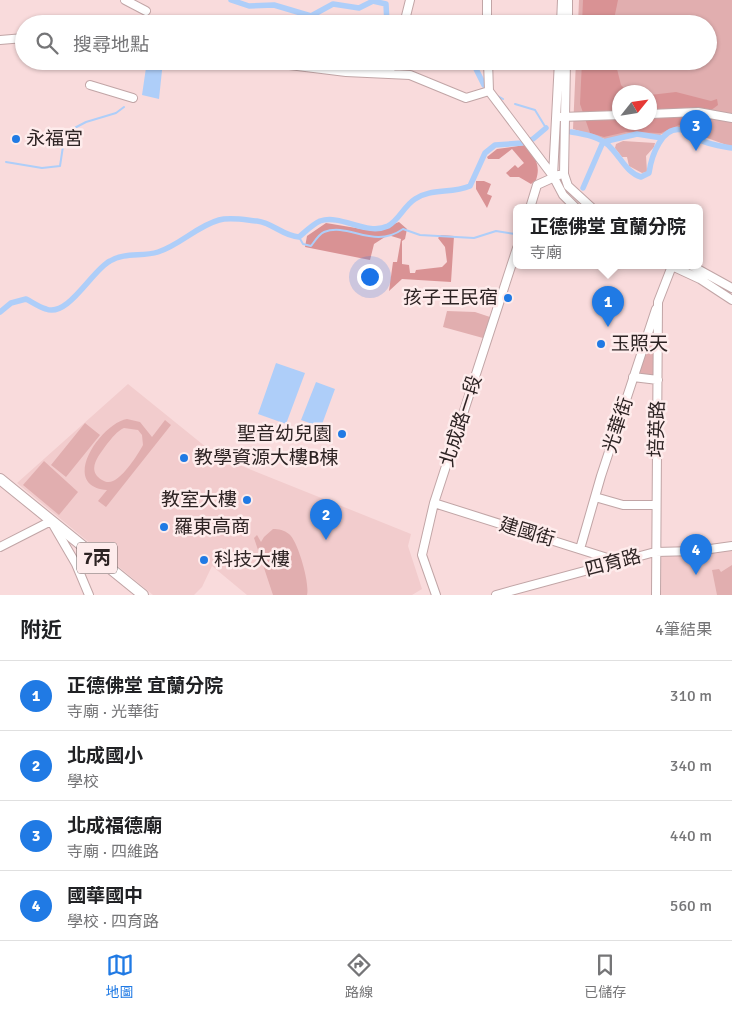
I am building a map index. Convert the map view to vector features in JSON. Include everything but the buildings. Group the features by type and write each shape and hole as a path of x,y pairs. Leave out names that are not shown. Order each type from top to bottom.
{"main road":[{"name":"7丙","path":"0,479 143,595"}],"street":[{"path":"125,0 146,12"},
{"path":"406,15 410,0"},
{"path":"487,15 488,0"},
{"path":"561,15 562,0"},
{"path":"568,0 568,15"},
{"path":"0,40 15,39"},
{"path":"330,70 410,75 466,98 489,91"},
{"path":"389,74 390,70"},
{"path":"488,70 489,91 554,176 563,195 572,204"},
{"path":"559,70 564,174 568,186 588,204"},
{"path":"554,176 565,70"},
{"path":"90,85 132,98"},
{"path":"657,114 698,112 732,118"},
{"path":"560,117 612,114"},
{"path":"531,204 537,185 554,176 564,174"},
{"name":"北成路一段","path":"436,595 422,555 434,503 513,260"},
{"name":"培英路","path":"656,595 655,505 658,302 671,269"},
{"path":"678,269 732,300"},
{"path":"697,269 732,288"},
{"name":"光華街","path":"580,549 658,302"},
{"path":"633,377 658,380"},
{"path":"595,497 624,505 655,505"},
{"name":"建國街","path":"434,503 620,562"},
{"path":"0,547 51,521 76,564 89,595"},
{"name":"四育路","path":"496,595 655,552 696,551 732,546"}],"shaded area":[{"path":"579,0 732,0 732,147 677,127 660,135 628,135 608,140 573,129 576,70 717,70 717,15 578,15"},
{"path":"583,0 618,0 615,15 582,15"},
{"path":"582,70 617,70 621,85 612,85 612,130 657,130 657,94 676,92 711,101 717,99 718,105 710,111 714,118 698,128 679,125 661,133 626,132 604,137 590,133 580,104"},
{"path":"623,141 655,143 646,156 647,172 642,173 629,166 627,157 622,157 615,148 616,144"},
{"path":"525,145 534,157 538,170 536,180 531,184 519,177 510,177 506,173 515,165 518,168 524,163 512,149 499,159 488,159 487,157 497,149"},
{"path":"476,181 484,181 491,184 487,194 492,196 487,208 476,189"},
{"path":"399,222 407,229 405,239 402,241 402,264 409,265 410,273 415,273 416,270 442,267 447,262 445,247 438,238 441,235 454,236 451,282 402,279 389,291 393,262 397,262 401,239 388,235 374,244 370,260 305,247 307,236 326,223 374,231"},
{"path":"447,311 475,312 490,317 483,338 443,327"},
{"path":"649,332 659,334 658,380 633,377"},
{"name":"羅東高商","path":"128,384 217,456 411,534 408,546 422,589 412,595 247,595 212,566 202,587 194,595 153,595 17,483"},
{"path":"127,419 140,422 152,437 165,420 171,425 106,507 98,501 107,490 93,486 86,478 85,467 89,454 96,442 117,423","holes":["124,428 138,430 142,435 143,445 126,470 110,482 106,482 97,476 94,467 96,462 113,437"]},
{"path":"85,423 100,435 66,477 51,465"},
{"path":"44,461 78,492 59,515 23,485"},
{"path":"273,529 289,534 296,545 307,582 307,595 273,595 254,538 257,535 261,542"},
{"path":"732,547 732,595 660,595 659,555"},
{"path":"732,565 732,595 717,595 712,570 719,569 721,572"}],"water":[{"path":"146,70 162,70 159,99 142,95"},
{"path":"276,363 305,373 286,424 258,414"},
{"path":"316,382 335,389 321,427 301,420"}],"waterway":[{"path":"231,0 249,6 274,5 308,15"},
{"path":"313,15 333,4 359,8 373,1 386,4 387,15"},
{"path":"476,70 484,85"},
{"path":"496,95 503,99"},
{"path":"515,104 535,110 546,128"},
{"path":"6,162 42,168 60,166 65,133 86,122 116,113 124,107"},
{"path":"0,312 11,303 26,299 46,309 54,310 63,307 110,261 122,256 158,252 174,245 203,227 223,219 263,222 299,237 317,222 328,220 337,220 371,228 388,226 411,202 421,196 428,193 456,190 470,186 485,153 495,145 522,143 533,139 546,128"},
{"path":"571,132 603,141 628,169 641,177 649,173 652,159 659,143 670,132 677,130 685,131 706,143 732,148"},
{"path":"583,188 603,142 637,134 662,138"},
{"path":"299,237 303,244 311,246 322,233 333,230 343,230 371,237 392,235 403,229 420,235 474,238 496,231 513,234"}],"place":[{"name":"永福宮","path":"16,139"},
{"name":"北成福德廟","path":"696,151"},
{"name":"孩子王民宿","path":"508,298"},
{"name":"正德佛堂 宜蘭分院","path":"608,327"},
{"name":"玉照天","path":"601,344"},
{"name":"聖音幼兒園","path":"342,434"},
{"name":"教學資源大樓B棟","path":"184,458"},
{"name":"教室大樓","path":"247,500"},
{"name":"羅東高商","path":"164,527"},
{"name":"北成國小","path":"326,540"},
{"name":"科技大樓","path":"204,560"},
{"name":"國華國中","path":"696,575"}]}
